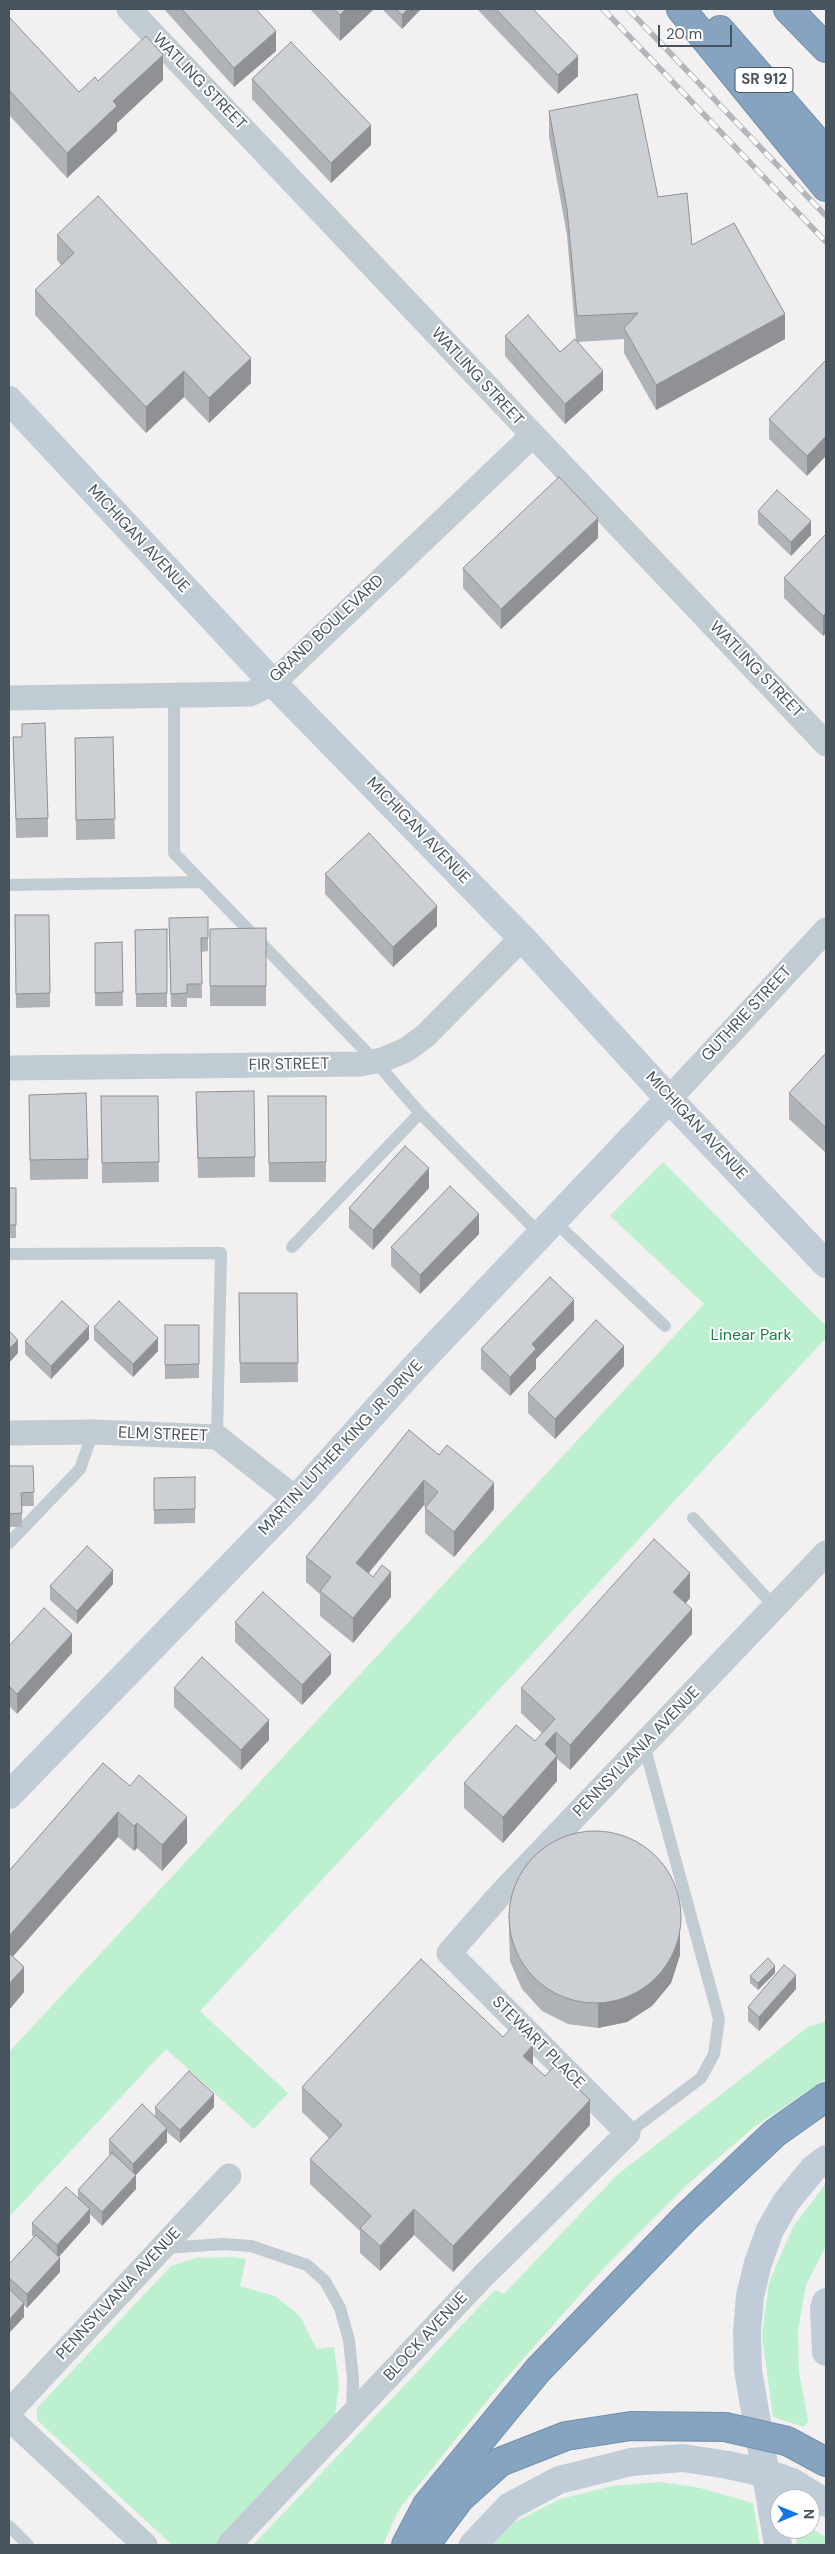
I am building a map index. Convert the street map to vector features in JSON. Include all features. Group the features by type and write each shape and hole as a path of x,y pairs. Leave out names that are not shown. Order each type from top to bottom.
{"highway":[{"path":"681,9 826,187"},
{"name":"SR 912","path":"700,9 826,152"},
{"path":"788,9 826,48"},
{"path":"406,2545 427,2505 544,2363 693,2210 775,2133 826,2097"},
{"path":"425,2545 460,2498 500,2462 566,2436 631,2426 726,2427 787,2442 826,2462"}],"main road":[{"name":"MICHIGAN AVENUE","path":"9,400 273,683 522,938 669,1099 826,1264"},
{"name":"MARTIN LUTHER KING JR. DRIVE","path":"9,1795 296,1499 416,1366 669,1099"},
{"path":"778,2545 748,2370 747,2332 750,2296 758,2263 770,2230 786,2202 812,2169 826,2159"},
{"path":"826,2302 824,2308 826,2352"},
{"path":"474,2545 510,2506 559,2480 632,2462 683,2458 728,2465 769,2474 792,2482 826,2503"}],"street":[{"name":"WATLING STREET","path":"129,9 826,744"},
{"name":"GRAND BOULEVARD","path":"9,698 250,694 273,683 533,435"},
{"name":"GUTHRIE STREET","path":"669,1099 826,930"},
{"name":"FIR STREET","path":"9,1068 360,1064 376,1062 406,1050 425,1036 522,938"},
{"name":"ELM STREET","path":"9,1433 93,1432 217,1437 296,1499"},
{"name":"PENNSYLVANIA AVENUE","path":"449,1953 499,1896 826,1553"},
{"name":"STEWART PLACE","path":"449,1953 628,2133"},
{"name":"BLOCK AVENUE","path":"229,2545 483,2276 628,2133"},
{"name":"PENNSYLVANIA AVENUE","path":"9,2412 229,2176"},
{"path":"9,2418 145,2545"}],"lane":[{"path":"174,695 174,853 376,1062 420,1113 547,1227 664,1326"},
{"path":"9,885 202,882"},
{"path":"292,1246 420,1113"},
{"path":"9,1254 221,1253 217,1437"},
{"path":"9,1543 80,1468 93,1432"},
{"path":"693,1518 775,1607"},
{"path":"628,2133 701,2078 714,2054 718,2019 652,1783 644,1745"},
{"path":"161,2249 223,2244 251,2246 307,2265 325,2281 340,2308 349,2340 353,2379 352,2415"},
{"path":"9,2526 28,2545"}],"green space":[{"name":"Linear Park","path":"663,1162 826,1326 826,1338 200,2011 288,2093 254,2129 166,2049 9,2217 9,2052 704,1304 610,1216"},
{"path":"826,2021 826,2079 754,2127 688,2184 602,2270 500,2385 399,2509 383,2545 253,2545 495,2290 504,2294 617,2175 808,2027"},
{"path":"826,2183 826,2246 806,2285 798,2330 799,2371 808,2421 804,2427 773,2417 762,2336 769,2282 793,2227"},
{"path":"231,2257 246,2259 240,2286 275,2296 299,2315 317,2349 334,2347 339,2385 335,2415 219,2544 172,2545 37,2420 37,2408 171,2266 196,2258"},
{"path":"661,2482 700,2488 753,2503 760,2545 492,2545 515,2522 560,2499 612,2486"},
{"path":"820,2534 826,2537 826,2545 797,2545 796,2539 820,2539"}],"building":[{"path":"182,9 256,9 276,31 234,68"},
{"path":"334,9 346,9 340,15"},
{"path":"395,9 408,9 402,15"},
{"path":"496,9 533,9 578,56 558,75"},
{"path":"10,18 79,92 95,77 98,81 146,36 163,55 113,101 117,106 67,153 9,90"},
{"path":"291,42 371,125 331,163 252,79"},
{"path":"637,94 658,197 687,193 692,245 734,223 785,314 656,385 624,328 638,313 577,316 567,209 549,111"},
{"path":"98,196 251,358 209,398 184,371 146,407 35,290 74,253 57,235"},
{"path":"528,315 560,352 575,339 603,371 565,404 505,336"},
{"path":"826,360 826,436 807,456 769,419"},
{"path":"559,477 598,518 501,609 463,568"},
{"path":"777,490 811,521 791,542 758,511"},
{"path":"826,534 826,613 823,616 784,578"},
{"path":"45,723 48,818 16,819 13,737 22,737 22,724"},
{"path":"113,737 115,819 76,820 75,738"},
{"path":"369,833 437,906 393,947 325,874"},
{"path":"15,915 49,915 50,993 16,994"},
{"path":"208,917 208,938 201,938 202,984 187,984 187,993 171,994 169,918"},
{"path":"266,928 266,986 210,986 210,929"},
{"path":"167,929 167,993 136,994 135,930"},
{"path":"122,942 123,992 95,993 95,943"},
{"path":"826,1053 826,1128 789,1093"},
{"path":"254,1091 255,1157 198,1158 196,1092"},
{"path":"86,1093 88,1159 30,1160 29,1095"},
{"path":"101,1096 158,1096 159,1162 102,1163"},
{"path":"268,1096 326,1096 326,1162 269,1163"},
{"path":"405,1146 429,1168 373,1230 349,1208"},
{"path":"450,1186 479,1214 420,1275 391,1247"},
{"path":"9,1188 16,1188 16,1225 9,1225"},
{"path":"550,1277 574,1300 532,1344 536,1349 510,1377 481,1349"},
{"path":"239,1293 297,1293 298,1363 240,1363"},
{"path":"62,1301 89,1326 51,1366 25,1341"},
{"path":"119,1301 158,1338 133,1364 94,1327"},
{"path":"596,1320 624,1346 555,1419 528,1393"},
{"path":"165,1325 199,1325 199,1364 165,1365"},
{"path":"9,1331 18,1340 9,1349"},
{"path":"409,1430 439,1455 447,1445 494,1483 454,1532 425,1508 438,1492 424,1480 356,1563 373,1577 382,1565 391,1572 353,1618 320,1591 331,1577 306,1557"},
{"path":"9,1466 33,1466 34,1492 21,1493 22,1513 9,1514"},
{"path":"195,1477 195,1509 154,1510 154,1478"},
{"path":"654,1539 690,1573 673,1592 692,1609 570,1745 556,1732 545,1744 557,1756 503,1817 464,1783 516,1725 535,1741 555,1719 521,1688"},
{"path":"87,1546 113,1570 77,1611 50,1586"},
{"path":"263,1592 331,1654 302,1685 235,1622"},
{"path":"44,1608 72,1634 17,1694 9,1686 9,1646"},
{"path":"202,1657 269,1720 241,1750 174,1688"},
{"path":"103,1763 130,1786 139,1775 187,1817 162,1845 137,1823 134,1826 118,1812 9,1936 9,1871"},
{"path":"595,1831 612,1833 628,1838 656,1856 674,1884 679,1900 681,1917 679,1934 674,1950 656,1978 628,1996 612,2001 595,2003 578,2001 562,1996 534,1978 516,1950 511,1934 509,1917 511,1900 516,1884 534,1856 562,1838 578,1833"},
{"path":"9,1953 24,1967 9,1984"},
{"path":"768,1958 775,1966 758,1983 750,1976"},
{"path":"421,1959 503,2037 513,2026 533,2045 523,2056 545,2076 555,2066 590,2100 453,2246 414,2209 380,2246 360,2228 371,2216 310,2159 342,2125 302,2087"},
{"path":"784,1965 796,1975 759,2017 748,2007"},
{"path":"189,2071 214,2094 180,2130 155,2107"},
{"path":"142,2104 167,2128 133,2164 109,2140"},
{"path":"112,2153 136,2175 102,2212 78,2190"},
{"path":"66,2187 90,2209 57,2245 32,2223"},
{"path":"36,2235 60,2258 27,2294 9,2278 9,2264"},
{"path":"9,2289 24,2303 9,2320"}],"railway":[{"path":"603,9 826,242"},
{"path":"628,9 826,216"}]}
